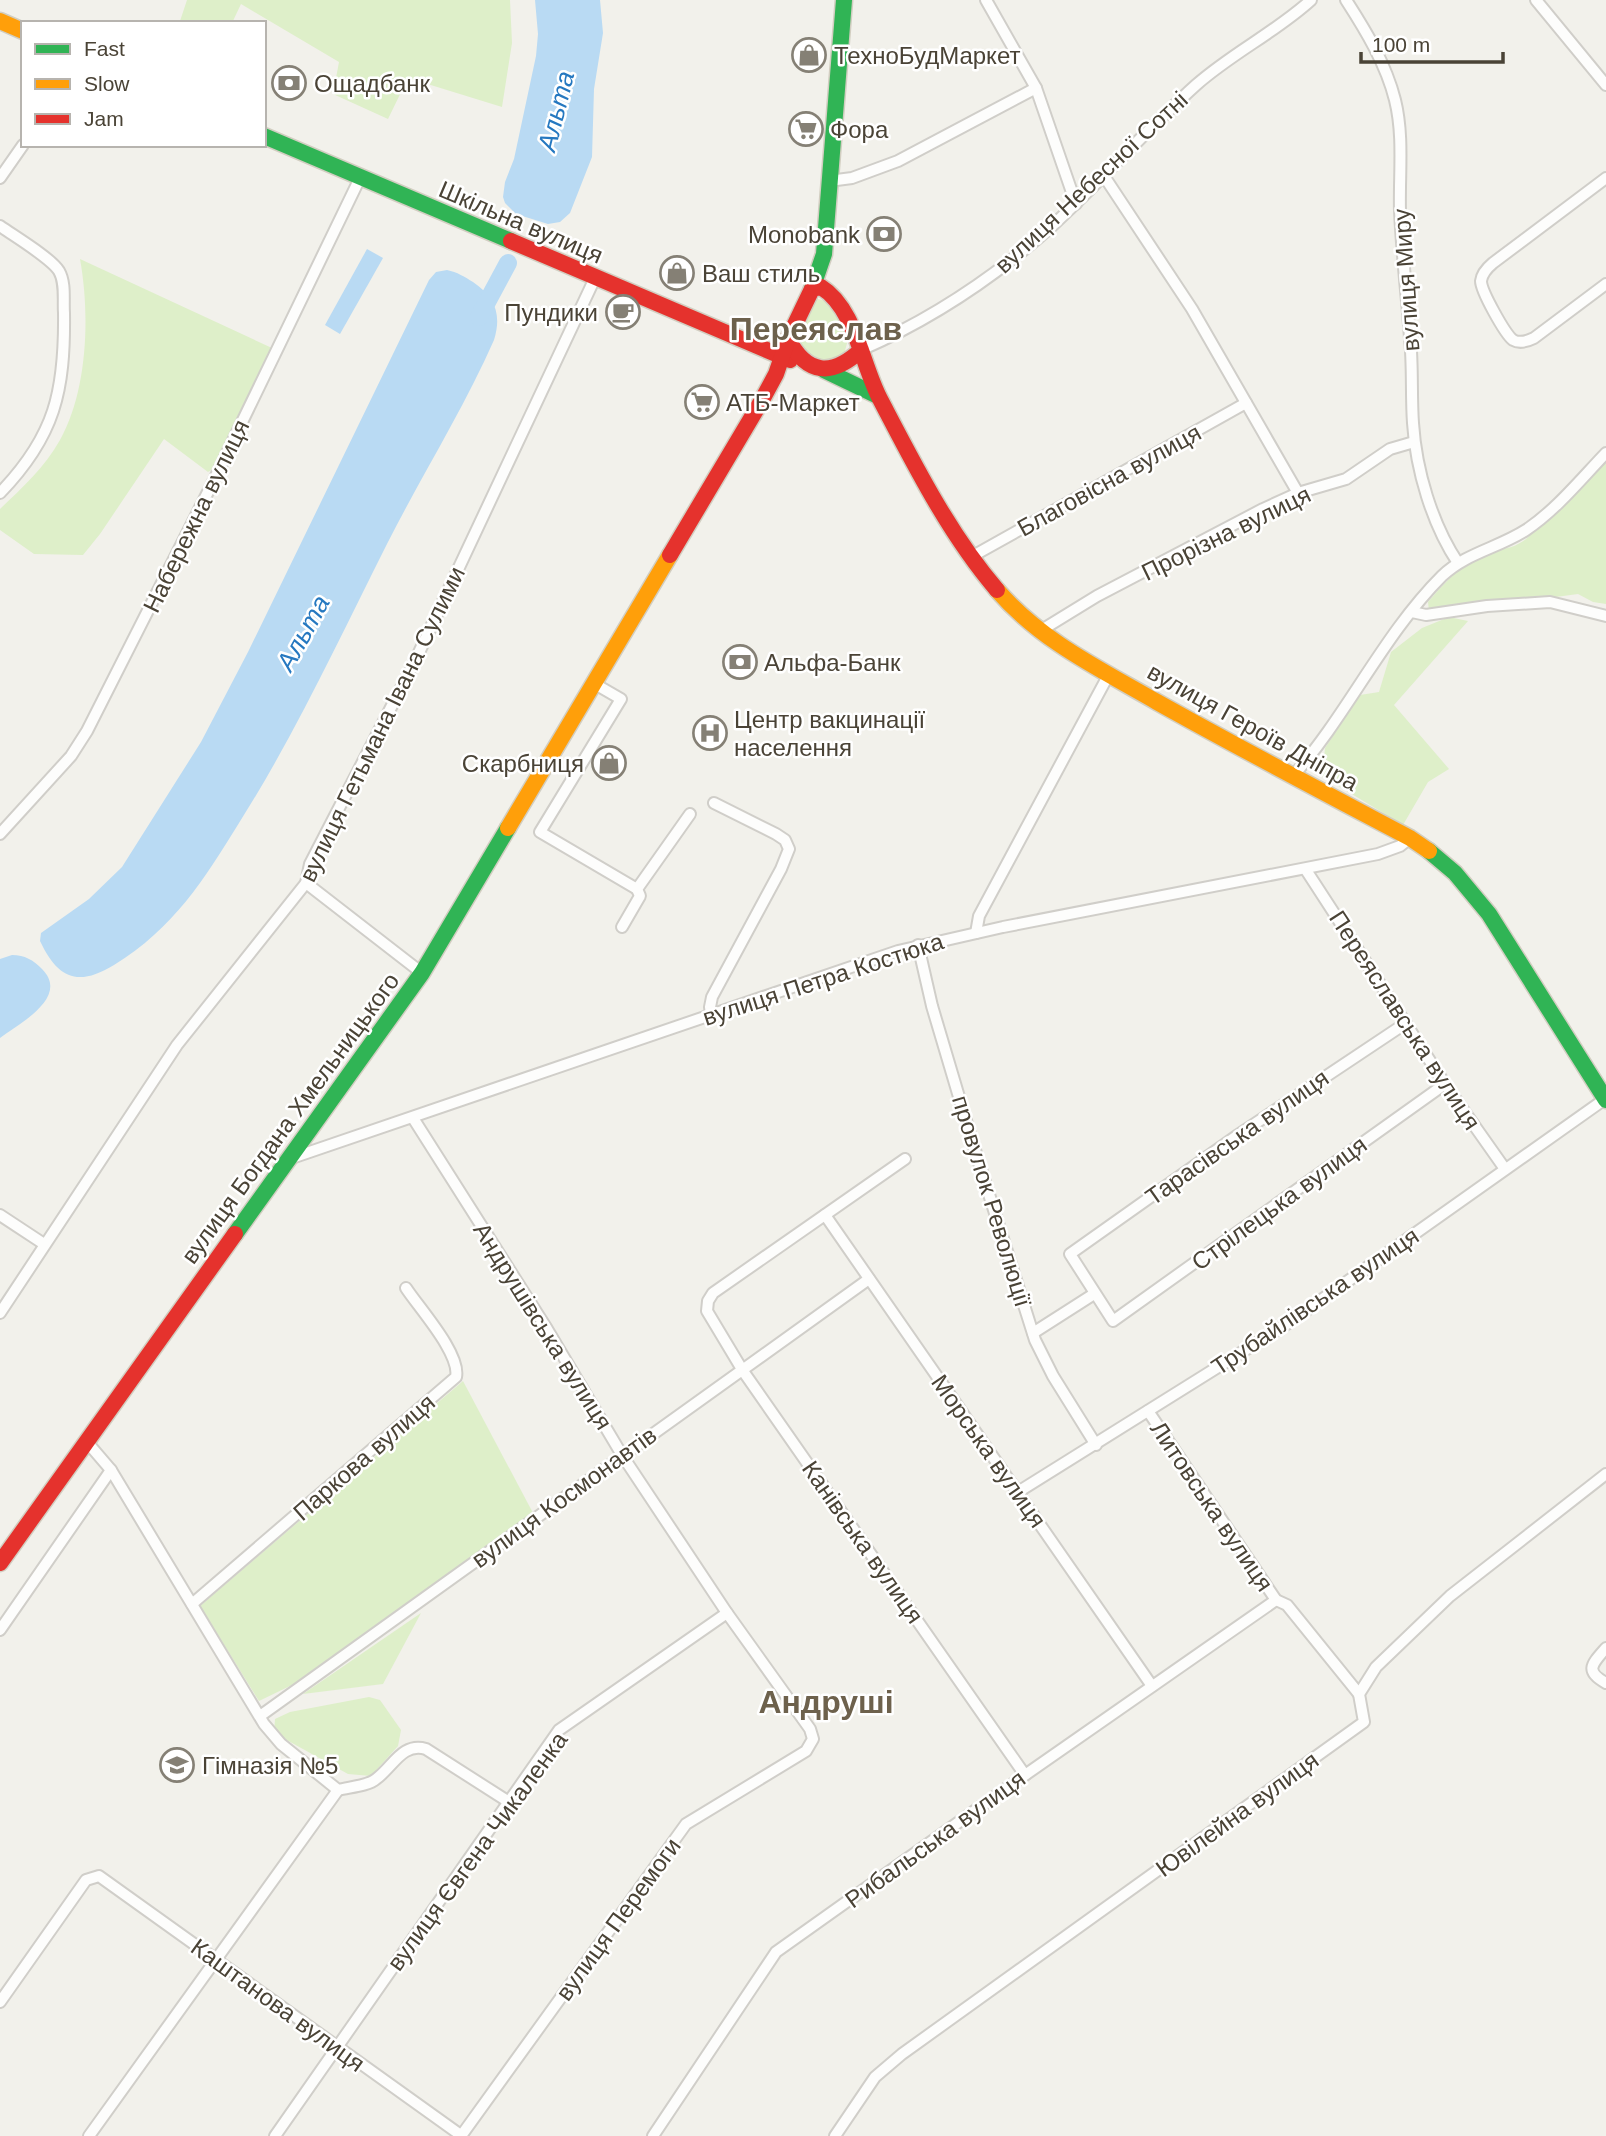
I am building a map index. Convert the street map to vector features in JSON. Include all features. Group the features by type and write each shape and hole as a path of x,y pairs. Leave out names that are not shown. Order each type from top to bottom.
{"main road":[{"path":"812,289 822,262 844,0"},
{"path":"0,21 21,30"},
{"name":"Шкільна вулиця","path":"266,137 760,348 817,367"},
{"path":"822,262 832,294"},
{"path":"812,289 821,287 832,294"},
{"name":"вулиця Богдана Хмельницького","path":"0,1563 422,973 772,382 788,339 812,289"},
{"name":"вулиця Героїв Дніпра","path":"832,294 861,350 878,396 944,515 971,557 1006,600 1055,643 1410,838 1439,858 1489,914 1606,1099"},
{"path":"861,350 850,362 839,368 817,367 792,369 772,382 770,364 760,348 788,339 795,353 817,367 878,396"}],"street":[{"path":"985,0 1036,88 1076,204"},
{"name":"вулиця Миру","path":"1346,0 1375,49 1391,86 1397,110 1401,232 1411,348 1414,442 1433,512 1458,563"},
{"path":"1536,0 1606,85"},
{"name":"вулиця Небесної Сотні","path":"861,350 901,331 989,277 1076,204 1205,77 1285,22 1310,1"},
{"path":"830,181 852,178 898,161 1036,88"},
{"path":"0,178 22,147"},
{"path":"1104,176 1192,309 1298,493"},
{"name":"Набережна вулиця","path":"0,834 71,756 98,712 360,178"},
{"path":"1606,178 1493,263 1481,279 1483,292 1508,334 1514,340 1523,342 1534,338 1606,284"},
{"path":"0,226 49,261 60,273 64,317 63,372 48,427 31,458 0,493"},
{"name":"вулиця Гетьмана Івана Сулими","path":"0,1313 177,1045 306,883 310,864 415,661 595,278"},
{"name":"Благовісна вулиця","path":"971,557 1246,403"},
{"name":"Прорізна вулиця","path":"1040,631 1097,596 1298,493 1346,479 1390,449 1414,442"},
{"path":"1293,776 1431,588 1458,563 1517,535 1541,519 1606,453"},
{"path":"1412,612 1426,615 1459,609 1544,602 1606,616"},
{"path":"976,933 979,916 1109,674"},
{"path":"595,684 621,699 540,832 637,889 640,896 622,927"},
{"path":"711,1015 712,997 786,860 789,849 785,840 776,834 714,803"},
{"path":"637,889 690,814"},
{"name":"вулиця Петра Костюка","path":"289,1159 872,959 976,933 1378,854 1400,846 1410,838"},
{"name":"Переяславська вулиця","path":"1306,870 1445,1084 1505,1170"},
{"path":"306,883 422,973"},
{"name":"провулок Революції","path":"918,946 932,1006 1033,1333 1053,1376 1096,1445"},
{"name":"Тарасівська вулиця","path":"1094,1294 1070,1254 1238,1135 1406,1023"},
{"name":"Стрілецька вулиця","path":"1094,1294 1113,1321 1445,1084"},
{"name":"Трубайлівська вулиця","path":"1018,1492 1290,1322 1606,1099"},
{"name":"Андрушівська вулиця","path":"412,1118 533,1307 622,1455 727,1614 810,1730 812,1743"},
{"path":"825,1215 905,1159"},
{"path":"0,1215 44,1244"},
{"name":"Морська вулиця","path":"825,1215 1152,1686"},
{"name":"Канівська вулиця","path":"825,1215 713,1293 707,1306 709,1315 743,1371 1025,1774"},
{"name":"вулиця Космонавтів","path":"260,1716 869,1279"},
{"name":"Паркова вулиця","path":"192,1604 456,1377 456,1367 447,1348 406,1288"},
{"path":"1033,1333 1094,1294"},
{"name":"Литовська вулиця","path":"1148,1411 1276,1600 1287,1605 1359,1694"},
{"path":"87,1442 111,1470 260,1716 281,1744 338,1790"},
{"path":"0,1630 111,1470"},
{"path":"1359,1694 1376,1667 1450,1596 1606,1474"},
{"name":"Рибальська вулиця","path":"653,2136 776,1952 1025,1774 1276,1600"},
{"name":"вулиця Євгена Чикаленка","path":"275,2136 559,1730 727,1614"},
{"path":"1606,1648 1593,1662 1592,1671 1594,1677 1606,1683"},
{"name":"Ювілейна вулиця","path":"835,2136 875,2077 902,2054 1364,1722 1359,1694"},
{"name":"вулиця Перемоги","path":"462,2136 686,1824 806,1751 812,1743"},
{"path":"89,2136 338,1790 374,1782 405,1751 419,1747 509,1802"},
{"name":"Каштанова вулиця","path":"0,2002 86,1880 94,1875 103,1877 215,1961 462,2136"}],"green space":[{"path":"187,0 510,0 512,43 502,107 408,78 388,119 333,94 339,62 241,4 233,21 180,21"},
{"path":"80,259 272,348 215,468 208,472 164,439 83,555 34,554 0,530 0,509 33,477 54,450 69,420 81,375 84,351 85,303"},
{"path":"818,299 824,300 833,309 848,340 844,354 830,361 812,357 796,343 797,335"},
{"path":"1606,462 1606,604 1593,602 1578,594 1516,598 1429,611 1428,602 1458,571 1475,559 1526,539"},
{"path":"1449,617 1468,621 1394,705 1449,769 1428,782 1403,825 1322,776 1325,748 1360,695 1379,692 1391,652 1422,628"},
{"path":"463,1381 533,1513 292,1685 259,1701 200,1606"},
{"path":"421,1613 383,1684 303,1694"},
{"path":"369,1697 380,1700 401,1730 398,1746 371,1776 348,1774 274,1733 275,1719 290,1712"}],"water":[{"path":"535,0 600,0 603,33 594,89 592,157 570,213 560,222 548,224 516,214 503,197 536,56 538,34"},
{"path":"367,249 383,258 340,334 325,325"},
{"path":"447,270 473,282 487,294 497,314 494,340 280,754 213,864 186,902 170,919 135,951 114,965 90,976 70,976 54,964 47,954 40,941 41,933 89,899 122,867 201,742 248,652 429,280 436,272"},
{"path":"12,955 25,957 39,966 49,979 50,989 39,1008 0,1038 0,959"}],"waterway":[{"name":"Альта","path":"479,317 508,263"}],"traffic: fast":[{"path":"812,289 824,254 844,0"},
{"path":"266,137 511,241"},
{"path":"824,370 878,396"},
{"path":"235,1234 422,973 508,828"},
{"path":"1429,851 1455,873 1489,914 1606,1100"}],"traffic: slow":[{"path":"0,21 21,30"},
{"path":"508,828 670,555"},
{"path":"997,590 1033,624 1093,666 1410,838 1429,851"}],"traffic: jam":[{"path":"511,241 790,360"},
{"path":"861,350 850,359 840,365 830,368 812,365 795,351 788,339 812,289 821,287 833,296 842,309 850,323 856,338 862,354 868,370 880,399 919,473 963,546 997,590"},
{"path":"670,555 762,400 776,374 788,339"},
{"path":"0,1563 235,1234"}],"place":[{"name":"ТехноБудМаркет","path":"809,55"},
{"name":"Ощадбанк","path":"289,83"},
{"name":"Фора","path":"806,129"},
{"name":"Monobank","path":"884,234"},
{"name":"Ваш стиль","path":"677,273"},
{"name":"Пундики","path":"623,312"},
{"name":"АТБ-Маркет","path":"702,402"},
{"name":"Альфа-Банк","path":"740,662"},
{"name":"Центр вакцинації населення","path":"710,733"},
{"name":"Скарбниця","path":"609,763"},
{"name":"Гімназія №5","path":"177,1765"}],"district":[{"name":"Переяслав","path":"816,329"},
{"name":"Андруші","path":"826,1702"}]}
